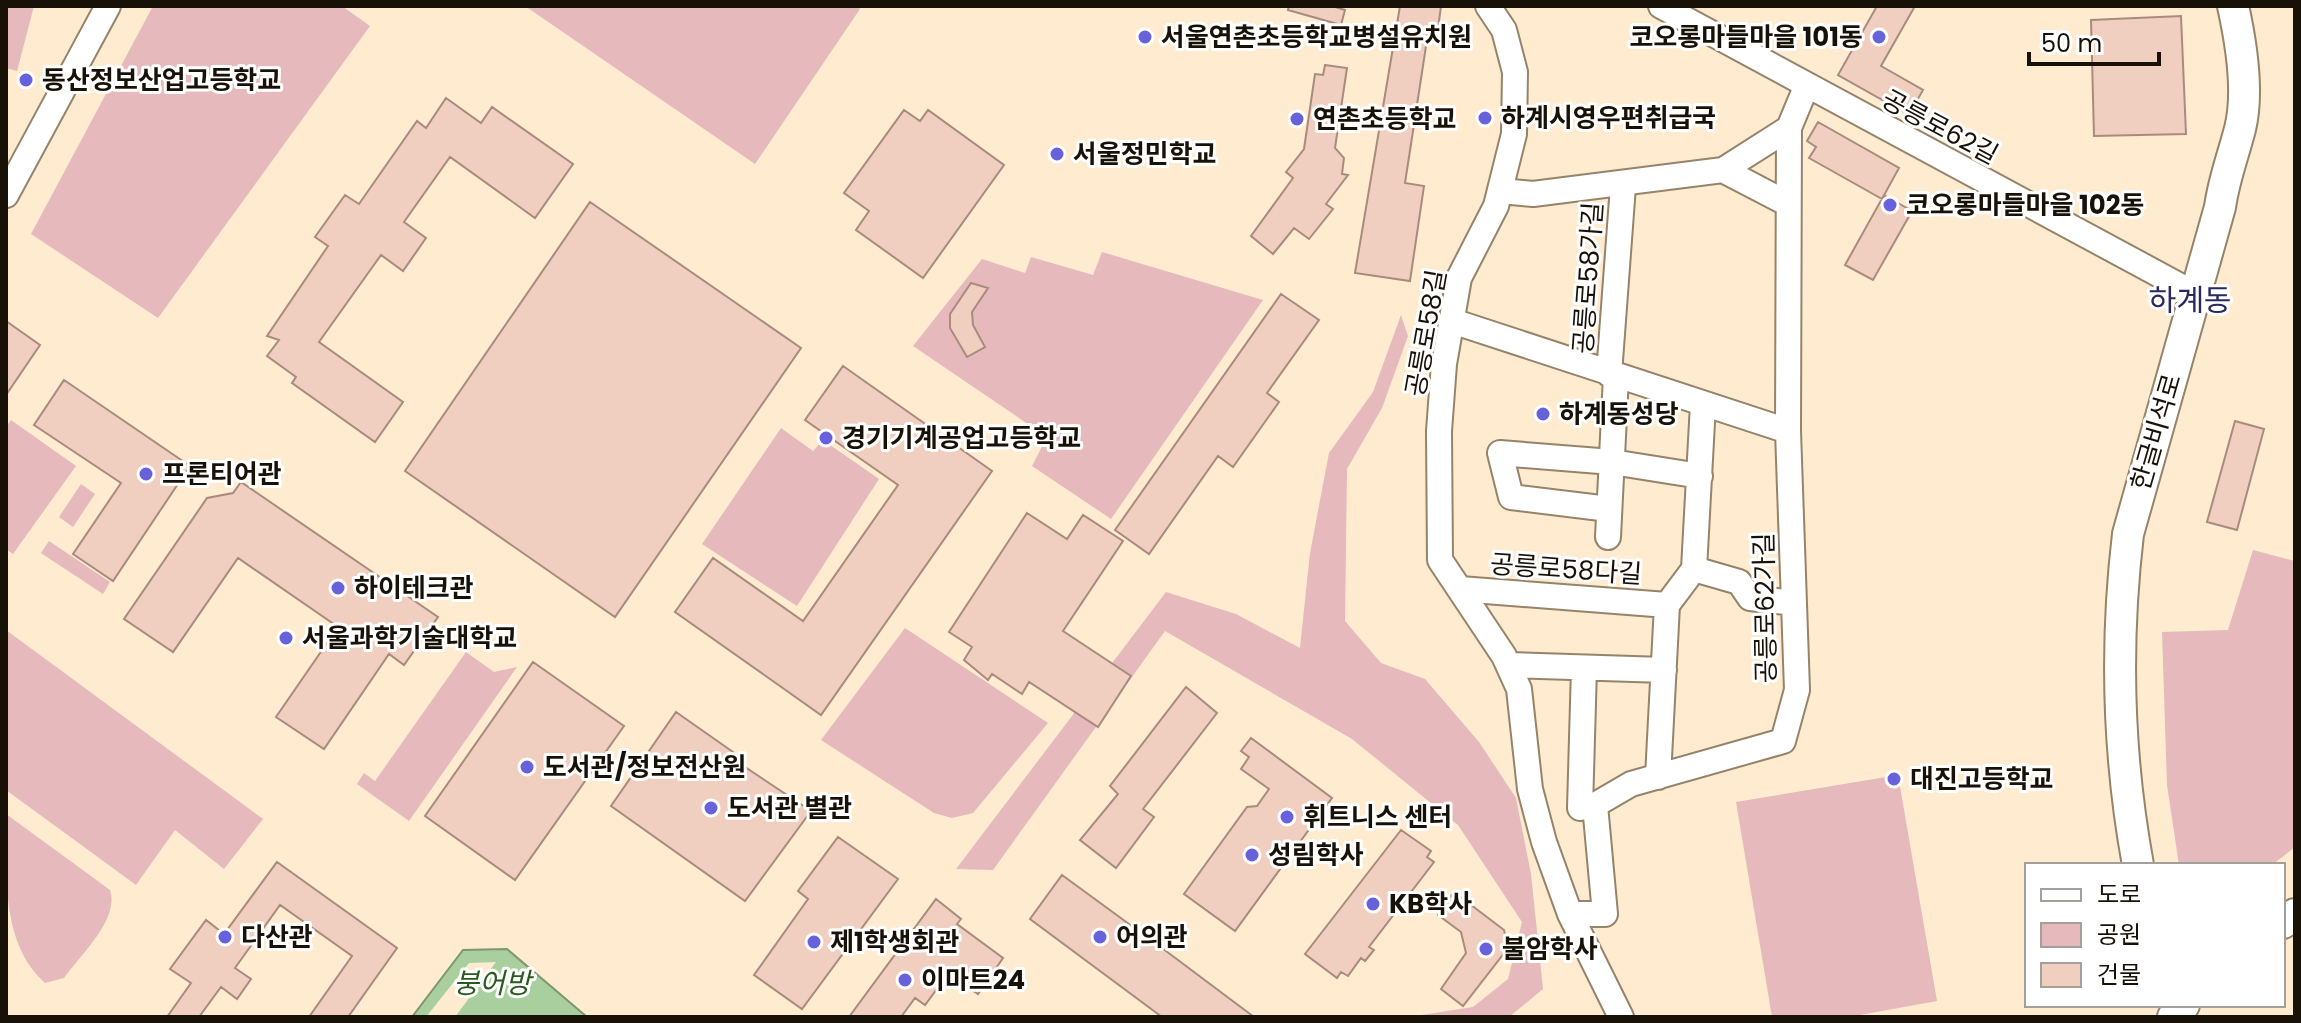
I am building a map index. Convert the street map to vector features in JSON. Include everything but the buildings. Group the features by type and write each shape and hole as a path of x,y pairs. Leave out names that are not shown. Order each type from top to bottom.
{"main road":[{"name":"한글비석로","path":"2138,863 2123,753 2123,579 2128,534 2240,128 2243,92 2233,6"}],"street":[{"path":"6,195 108,6"},
{"name":"공릉로58길","path":"1488,6 1504,30 1515,72 1514,134 1501,191 1459,278 1444,364 1439,431 1440,560 1508,665 1519,689 1530,789 1537,816 1570,914 1611,1012"},
{"name":"공릉로62길","path":"1661,6 1806,87 2195,294"},
{"name":"공릉로62가길","path":"1537,816 1588,806 1631,784 1783,741 1797,690 1788,431 1789,128 1806,87"},
{"path":"1788,204 1723,170 1789,128"},
{"name":"공릉로58가길","path":"1501,191 1533,194 1623,186 1723,170"},
{"name":"공릉로58가길","path":"1608,537 1623,186"},
{"path":"1452,321 1788,431"},
{"path":"1703,404 1694,569 1739,582 1750,598 1794,603"},
{"path":"1609,509 1511,497 1500,453 1612,462 1700,476"},
{"name":"공릉로58다길","path":"1658,777 1667,605 1694,569"},
{"name":"공릉로58다길","path":"1460,589 1667,605"},
{"path":"1508,665 1664,670"},
{"path":"1570,914 1605,914 1588,806 1584,668"}],"green space":[{"path":"6,6 34,6 17,71 6,68"},
{"path":"153,6 342,6 370,26 158,318 31,234"},
{"path":"525,6 856,6 860,9 755,164"},
{"path":"1102,252 1263,300 1111,519 1032,466 1047,437 913,346 982,259 1025,273 1031,257 1093,275"},
{"path":"1401,315 1408,336 1382,408 1347,469 1345,621 1381,663 1425,679 1479,742 1516,798 1531,874 1543,989 1509,1017 1409,1017 1473,1007 1508,979 1522,922 1458,825 1352,739 1165,631 993,870 956,869 1166,592 1236,614 1300,648 1310,553 1329,453 1373,392"},
{"path":"11,420 76,466 13,554 6,549 6,427"},
{"path":"781,428 813,451 823,440 879,479 797,606 702,544"},
{"path":"81,484 95,494 73,527 59,517"},
{"path":"49,541 110,582 103,594 41,553"},
{"path":"2253,550 2295,561 2295,847 2275,863 2179,863 2167,785 2162,632 2228,630"},
{"path":"905,628 1048,723 973,813 952,818 934,813 821,740"},
{"path":"6,630 263,819 224,869 175,830 136,885 6,790"},
{"path":"466,652 494,672 517,667 409,821 357,784 364,773 375,781"},
{"path":"1898,775 1937,1001 1849,1017 1772,1017 1736,802"},
{"path":"6,814 110,890 112,901 104,925 64,978 45,983 30,967 20,948 13,927 6,881"}],"water":[{"name":"붕어방","path":"507,949 587,1017 412,1017 463,950"}],"pier":[{"path":"496,962 455,1017 426,1017 469,963"}],"place":[{"name":"서울연촌초등학교병설유치원","path":"1145,37"},
{"name":"코오롱마들마을 101동","path":"1879,37"},
{"name":"동산정보산업고등학교","path":"26,80"},
{"name":"하계시영우편취급국","path":"1485,118"},
{"name":"연촌초등학교","path":"1297,119"},
{"name":"서울정민학교","path":"1057,154"},
{"name":"코오롱마들마을 102동","path":"1890,205"},
{"name":"하계동성당","path":"1543,414"},
{"name":"경기기계공업고등학교","path":"826,438"},
{"name":"프론티어관","path":"146,474"},
{"name":"하이테크관","path":"338,588"},
{"name":"서울과학기술대학교","path":"286,638"},
{"name":"도서관/정보전산원","path":"527,767"},
{"name":"대진고등학교","path":"1894,779"},
{"name":"도서관 별관","path":"711,808"},
{"name":"휘트니스 센터","path":"1287,817"},
{"name":"성림학사","path":"1252,855"},
{"name":"KB학사","path":"1373,904"},
{"name":"다산관","path":"225,937"},
{"name":"어의관","path":"1100,937"},
{"name":"제1학생회관","path":"814,942"},
{"name":"불암학사","path":"1486,949"},
{"name":"이마트24","path":"905,980"}],"district":[{"name":"하계동","path":"2190,301"}]}
